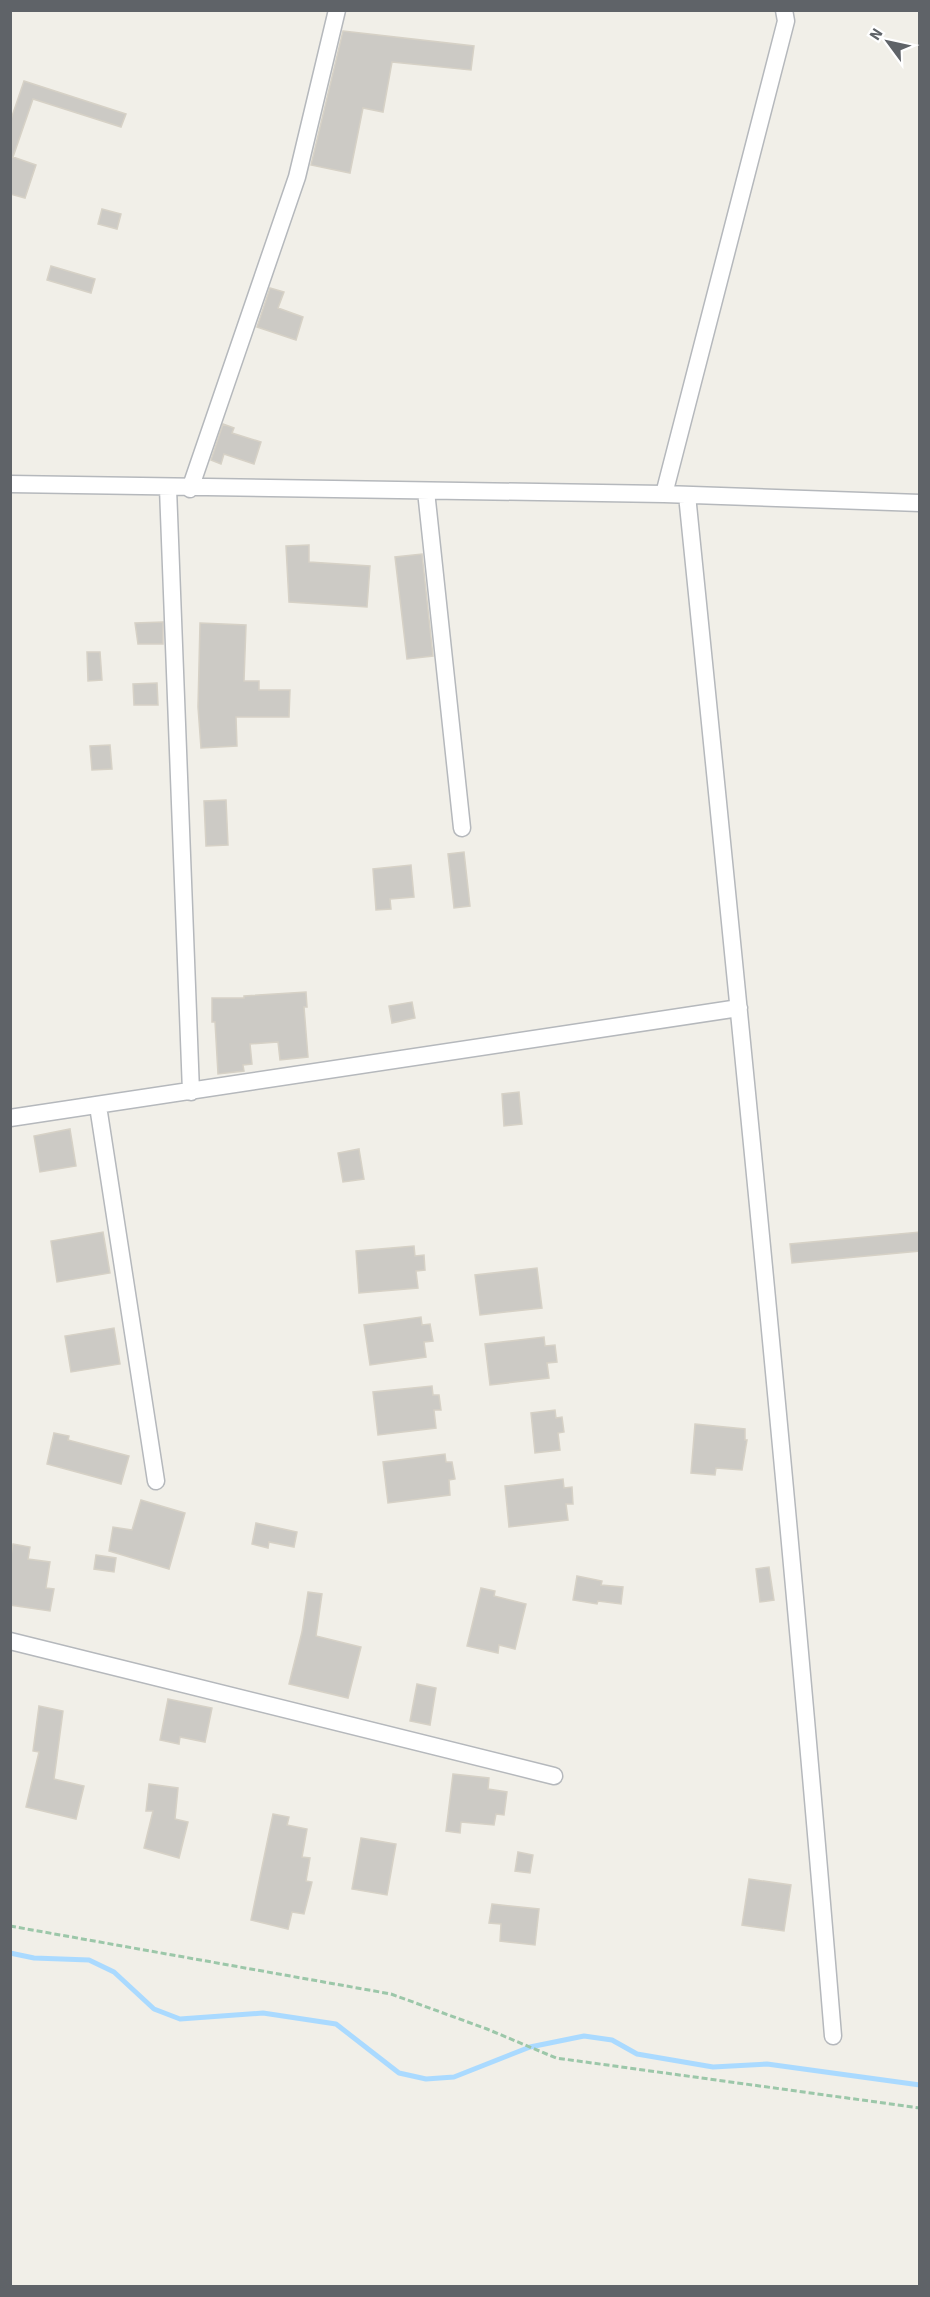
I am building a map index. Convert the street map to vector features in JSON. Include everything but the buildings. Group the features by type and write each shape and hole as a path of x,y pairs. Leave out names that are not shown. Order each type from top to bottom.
{"street":[{"path":"190,489 297,177 337,10"},
{"path":"664,494 786,21 784,10"},
{"path":"10,484 190,489 664,494 920,503"},
{"path":"168,488 191,1092"},
{"path":"426,492 462,828"},
{"path":"687,495 807,1718 833,2036"},
{"path":"10,1118 739,1008"},
{"path":"98,1106 156,1480"},
{"path":"10,1641 554,1776"}],"path":[{"path":"10,1926 391,1994 487,2029 556,2058 920,2108"}],"waterway":[{"path":"10,1953 34,1958 89,1960 114,1972 154,2009 180,2019 263,2013 336,2024 399,2073 426,2079 454,2077 530,2047 584,2036 612,2040 637,2054 713,2067 767,2064 920,2085"}]}
